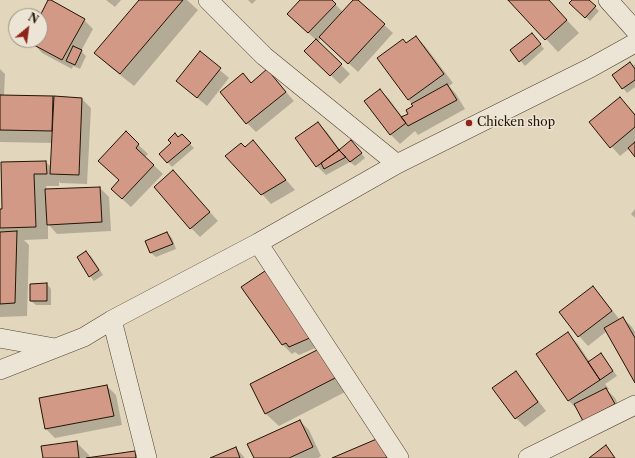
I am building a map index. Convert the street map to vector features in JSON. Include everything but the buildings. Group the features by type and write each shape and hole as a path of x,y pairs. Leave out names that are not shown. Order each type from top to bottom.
{"street":[{"path":"208,0 264,56 397,164"},
{"path":"608,0 635,30"},
{"path":"0,370 84,337 112,320 258,243 397,164 590,68 635,43"},
{"path":"258,243 399,458"},
{"path":"112,320 147,458"},
{"path":"0,338 56,348"},
{"path":"528,458 635,404"}],"place":[{"name":"Chicken shop","path":"469,123"}]}
